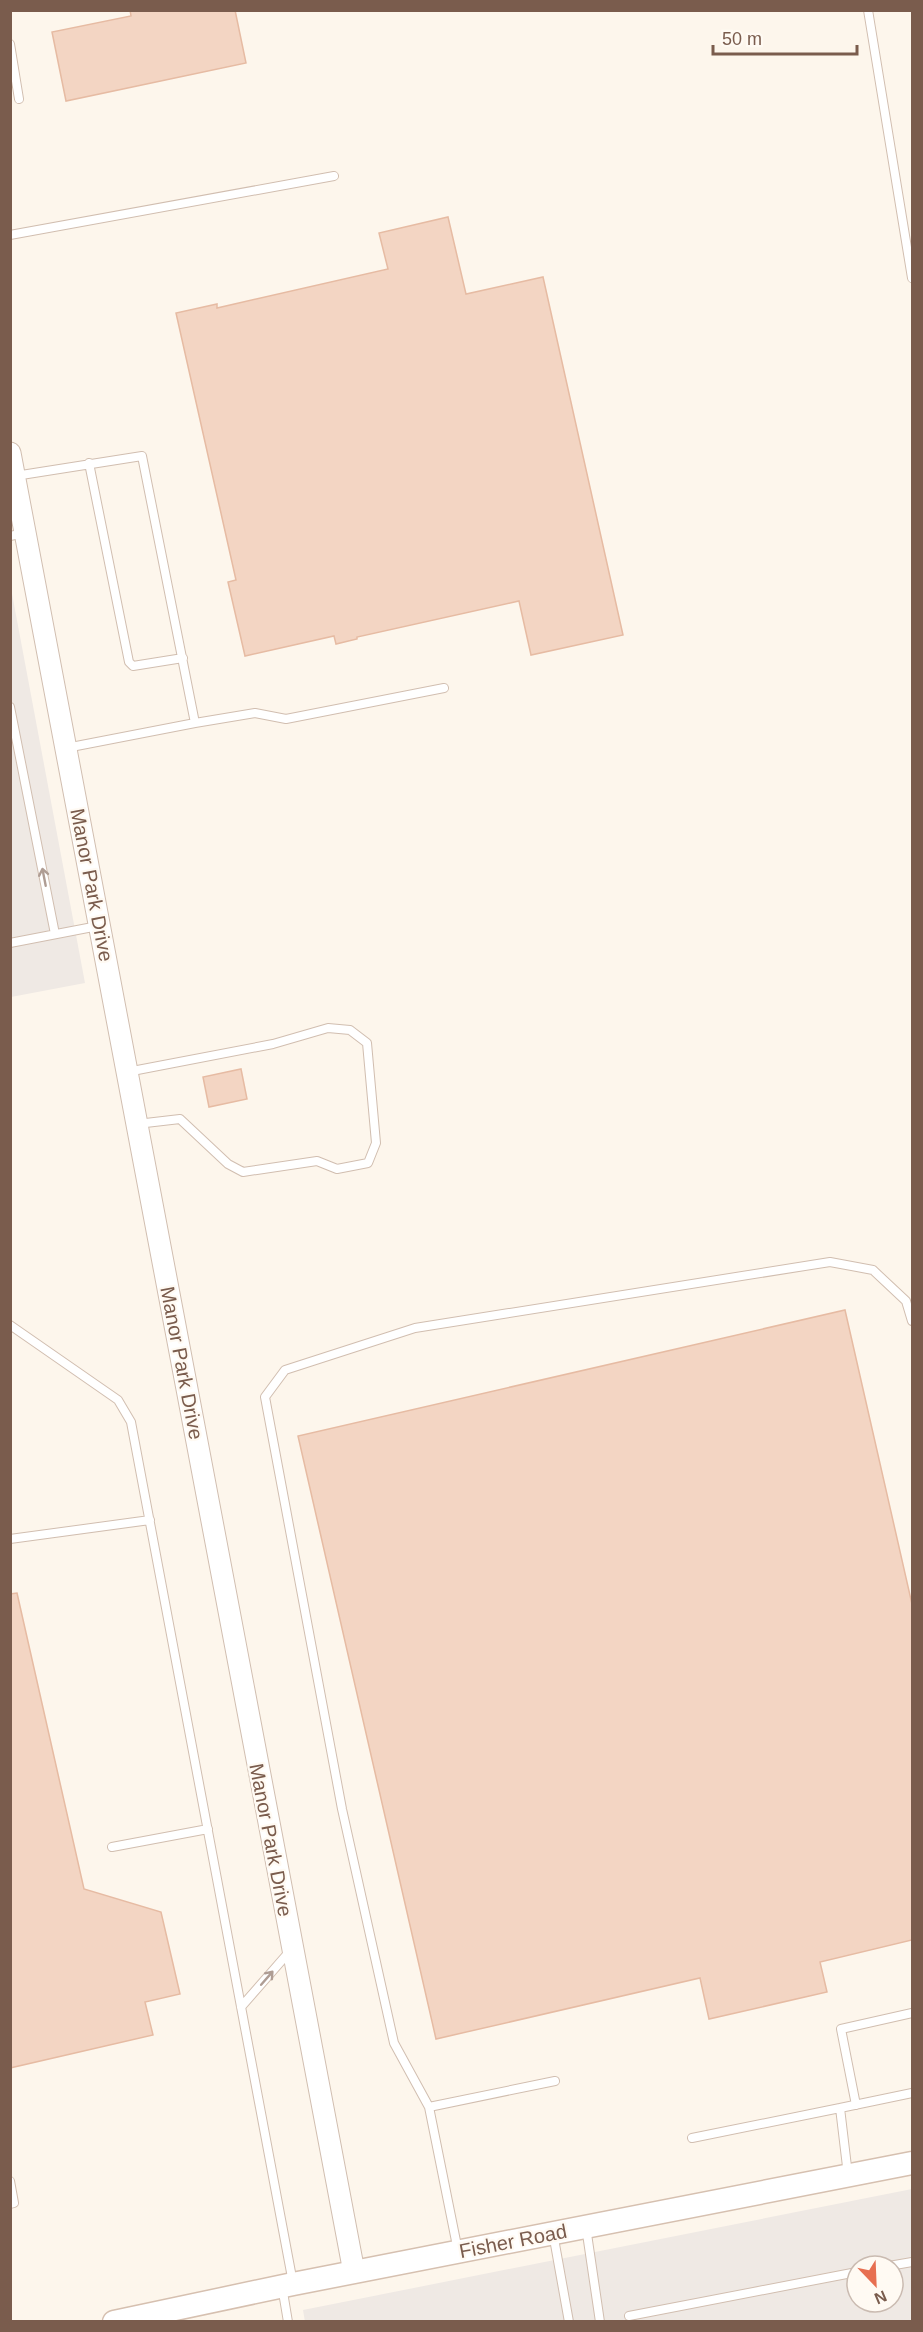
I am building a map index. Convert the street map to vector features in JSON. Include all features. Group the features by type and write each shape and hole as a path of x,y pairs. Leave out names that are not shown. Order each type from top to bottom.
{"main road":[{"name":"Fisher Road","path":"114,2322 458,2251 912,2163"}],"street":[{"name":"Manor Park Drive","path":"10,453 15,476 18,534 66,748 354,2272"}],"lane":[{"path":"868,10 912,278"},
{"path":"10,44 20,99"},
{"path":"10,236 334,176"},
{"path":"15,476 139,455 143,458 195,723"},
{"path":"89,463 129,662 133,666 183,658"},
{"path":"66,748 255,713 286,719 444,688"},
{"path":"10,707 55,934"},
{"path":"10,943 99,926"},
{"path":"127,1072 273,1044 328,1028 350,1030 367,1043 376,1143 368,1163 337,1169 317,1161 243,1172 228,1164 180,1119 137,1124"},
{"path":"458,2251 429,2107 394,2043 342,1809 265,1397 285,1370 415,1328 830,1262 873,1270 906,1301 912,1321"},
{"path":"10,1325 118,1400 131,1422 241,2007 288,2285 288,2322"},
{"path":"10,1539 150,1520"},
{"path":"112,1847 208,1829"},
{"path":"241,2007 292,1949"},
{"path":"856,2105 841,2029 912,2013"},
{"path":"429,2107 555,2081"},
{"path":"692,2138 912,2094"},
{"path":"840,2108 848,2176"},
{"path":"10,2181 14,2204 10,2204"},
{"path":"586,2226 600,2322"},
{"path":"553,2233 569,2322"},
{"path":"629,2316 845,2274"}],"shaded area":[{"path":"10,583 85,983 11,997 10,997"},
{"path":"912,2189 912,2321 305,2322 303,2310"}],"building":[{"path":"130,10 235,10 246,63 66,101 52,32 131,16"},
{"path":"448,217 466,294 543,277 623,635 531,655 519,601 357,637 357,639 336,644 334,636 245,656 228,582 236,580 176,313 217,304 217,308 388,269 379,233"},
{"path":"241,1069 247,1099 209,1107 203,1077"},
{"path":"845,1310 912,1604 912,1940 820,1962 827,1992 709,2019 700,1978 436,2039 298,1436"},
{"path":"17,1593 84,1889 161,1912 180,1994 145,2002 153,2035 10,2068 10,1594"}]}
